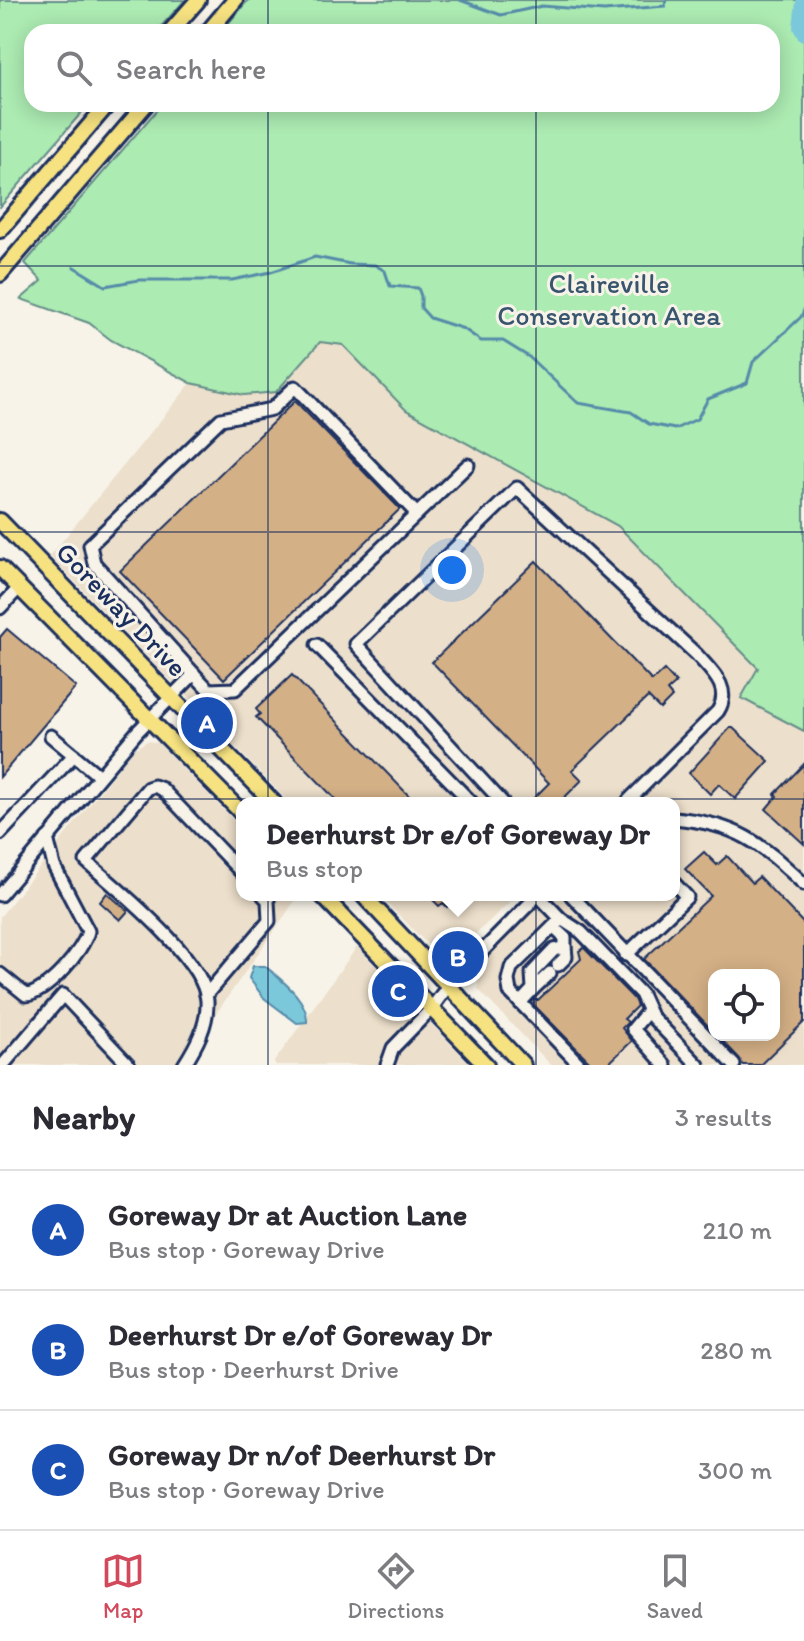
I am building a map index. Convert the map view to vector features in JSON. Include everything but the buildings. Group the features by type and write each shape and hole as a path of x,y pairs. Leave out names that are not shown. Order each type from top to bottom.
{"main road":[{"path":"177,24 198,0"},
{"path":"215,24 235,0"},
{"path":"0,230 101,112"},
{"path":"0,274 139,112"},
{"name":"Goreway Drive","path":"0,521 268,797"},
{"name":"Goreway Drive","path":"0,568 236,807"},
{"path":"328,901 486,1065"},
{"path":"369,901 523,1065"}],"street":[{"path":"417,514 295,387 272,409 221,419 90,545 94,563 209,690 235,689 468,465"},
{"path":"497,797 356,644 517,488 697,655 720,682 724,693 723,704 632,797"},
{"path":"0,609 20,587"},
{"path":"317,645 466,797"},
{"path":"0,895 99,776 194,674"},
{"path":"51,736 99,776"},
{"path":"0,834 74,755"},
{"path":"184,1065 198,1044 204,1022 206,995 201,978 184,955 134,904 86,861 148,788 154,786 162,789 236,867"},
{"path":"680,819 729,828 755,841 804,884"},
{"path":"0,974 26,995 34,995 45,988 86,942 88,931 54,866 47,838"},
{"path":"626,955 687,897 680,889"},
{"path":"206,995 269,921 268,901"},
{"path":"387,1065 393,1048 431,1009 448,986 532,901"},
{"path":"520,1003 566,957 565,938 542,901"},
{"path":"580,901 626,955 734,1065"},
{"path":"557,923 511,968 508,980 510,992 580,1065"},
{"path":"557,923 581,932 641,994 648,1011 698,1065"},
{"path":"533,989 532,973 554,950 565,947"},
{"path":"3,1065 63,995 129,1065"},
{"path":"648,1011 633,1029 665,1065"}],"shaded area":[{"path":"320,342 343,345 406,410 618,526 759,668 741,699 804,731 804,1065 551,1065 478,989 478,978 491,953 543,901 680,901 680,797 284,797 50,556 191,383 244,395 276,392"},
{"path":"147,741 158,743 236,823 236,901 295,901 180,1065 0,1065 0,917 133,750"},
{"path":"385,901 511,901 451,957 436,953"},
{"path":"357,947 471,1065 276,1065 274,1062"}],"green space":[{"path":"0,0 185,0 163,24 24,24 24,112 82,112 0,207"},
{"name":"Claireville Conservation Area","path":"248,0 804,0 804,731 741,698 758,668 618,526 406,410 343,345 320,342 276,392 244,395 191,383 111,340 89,323 21,299 42,281 25,263 155,112 780,112 780,24 228,24"}],"water":[{"path":"253,966 265,966 292,991 303,1006 307,1022 297,1023 264,998 249,978"}],"waterway":[{"path":"460,0 501,15 542,6 604,11 665,6 666,0"},
{"path":"804,2 801,27 804,33"},
{"path":"74,267 105,286 139,280 232,280 271,272 315,257 375,265 385,271 390,286 418,288 421,308 430,318 464,329 481,341 503,341 529,357 578,403 631,412 649,424 675,429 697,419 708,399 747,383 753,362 801,317 804,310"}],"place":[{"name":"Goreway Dr at Auction Lane","path":"207,723"},
{"name":"Deerhurst Dr e/of Goreway Dr","path":"458,957"},
{"name":"Goreway Dr n/of Deerhurst Dr","path":"398,991"}]}
